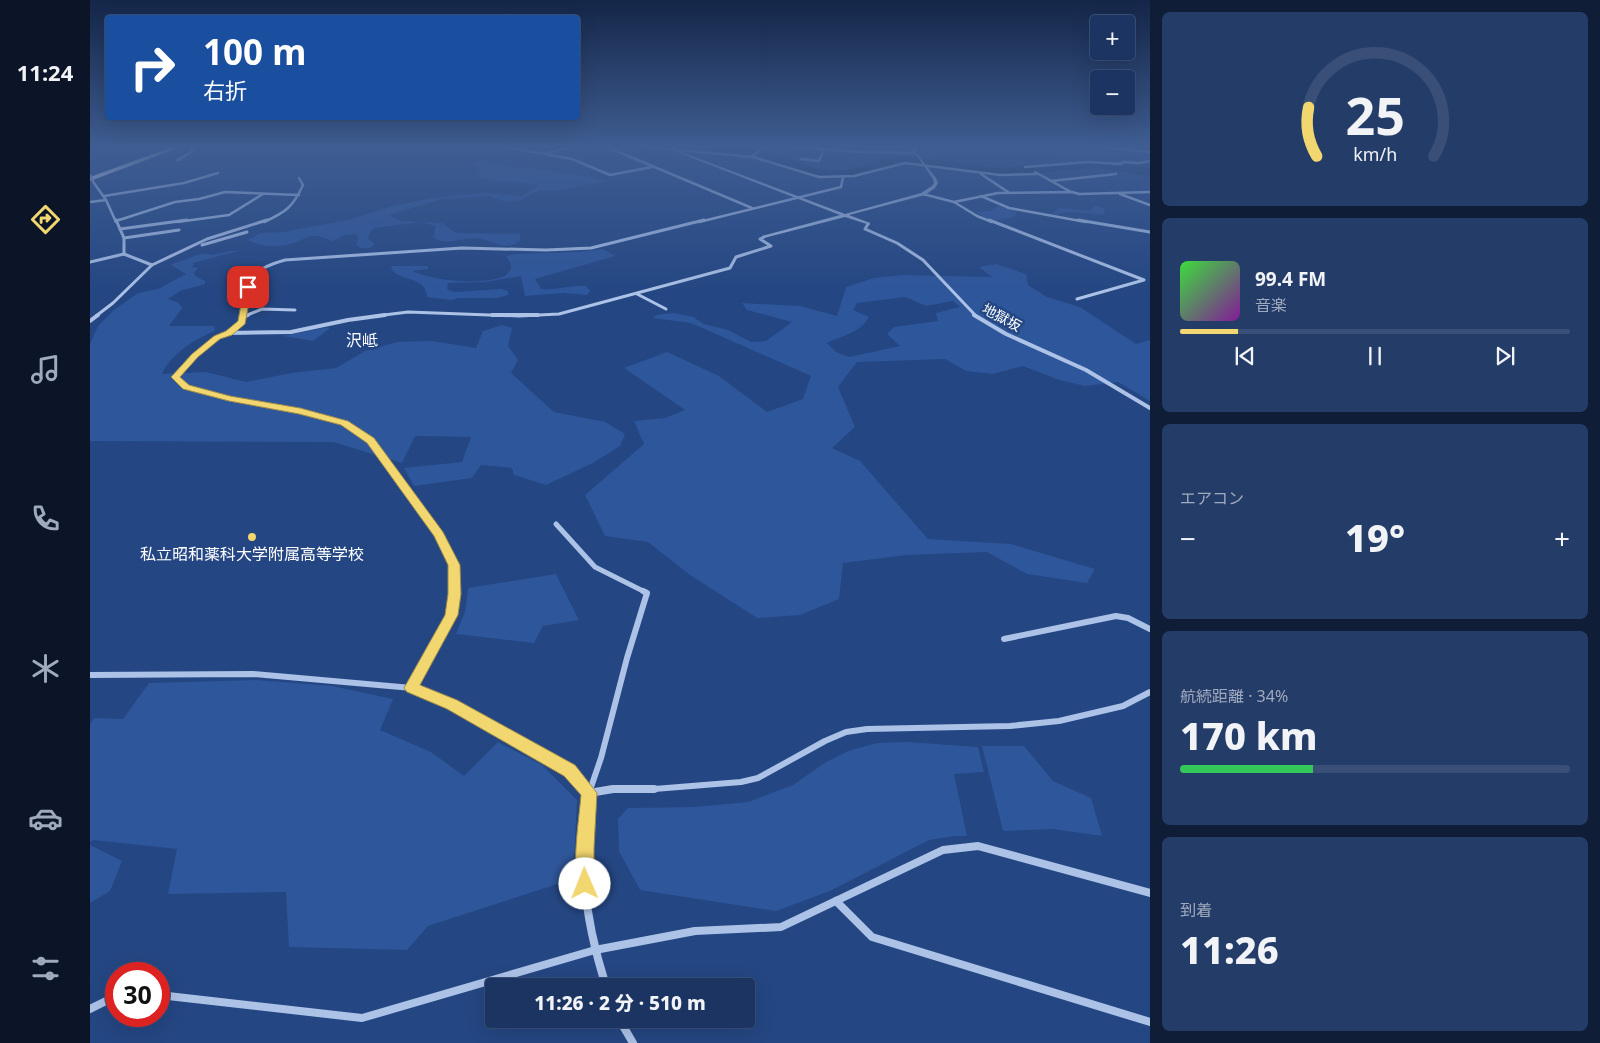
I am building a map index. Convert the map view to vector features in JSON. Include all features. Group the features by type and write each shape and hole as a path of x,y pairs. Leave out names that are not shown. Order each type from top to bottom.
{"street":[{"path":"104,196 124,238 124,254"},
{"path":"116,221 175,202 211,196"},
{"path":"120,229 229,214 260,196"},
{"path":"90,322 152,266 222,234 259,224 282,214 299,196"},
{"path":"723,196 753,208"},
{"path":"791,196 868,224"},
{"path":"229,333 242,322 248,287 255,272 268,265 285,260 462,248 546,250 584,248 806,196"},
{"path":"412,688 452,615 454,565 439,535 370,440 344,423 300,411 229,399 186,387 176,377 195,356 217,337 229,333 291,332 348,320 408,312 519,316 559,314 730,268 736,257 771,246 760,239 764,237 917,196"},
{"path":"929,196 954,202 977,216 1144,280 1077,299"},
{"path":"954,202 981,196 1008,208 1026,212 1150,232"},
{"path":"1125,196 1150,205"},
{"path":"90,202 106,200"},
{"name":"地獄坂","path":"868,224 865,229 901,244 916,253 974,316 1002,331 1078,365 1150,408"},
{"path":"124,238 179,230"},
{"path":"195,247 247,232"},
{"path":"90,262 124,254 152,266"},
{"path":"637,294 666,309"},
{"path":"243,317 262,309 295,310"},
{"path":"556,524 595,567 647,593 632,638 601,758 589,793 585,848 585,884 595,950 604,978"},
{"path":"1004,639 1116,616 1128,618 1150,628"},
{"path":"90,675 253,674 412,688 452,705 569,770 589,793"},
{"path":"589,793 613,789 642,790 741,782 758,778 825,741 846,732 867,729 1010,726 1059,721 1123,706 1150,692"},
{"path":"170,996 362,1018 595,950 695,931 781,927 943,850 978,846 1150,893"},
{"path":"836,901 872,937 1150,1022"},
{"path":"90,1009 105,1002"},
{"path":"624,1028 633,1043"}],"shaded area":[{"path":"457,196 529,196 521,200 507,202 489,196 442,199 389,215 399,221 421,222 374,228 369,234 368,239 375,244 368,248 356,245 358,238 356,234 345,235 333,241 311,236 291,244 278,246 260,245 248,240 260,233 284,232 352,219 396,205 429,199"},
{"path":"998,206 1017,212 1014,217 993,221 975,212 990,211"},
{"path":"1095,206 1106,209 1103,212 1105,214 1071,212 1051,214 1060,208 1090,211"},
{"path":"421,222 442,223 456,233 520,234 520,241 505,246 475,238 451,241 439,240 433,238 436,226"},
{"path":"603,249 615,256 535,279 541,289 586,286 590,291 587,295 564,293 525,296 521,276 485,282 448,283 447,289 454,292 501,289 508,291 508,295 497,298 459,298 451,300 427,297 421,285 398,275 391,269 392,266 428,266 428,269 412,271 432,277 457,281 482,281 502,277 507,274 511,269 511,264 506,256"},
{"path":"238,251 193,263 194,265 191,267 199,268 194,272 195,276 205,281 205,284 180,291 168,299 179,303 182,308 169,326 214,326 215,331 184,348 171,360 162,374 206,372 246,382 291,373 336,368 365,351 397,342 432,341 476,348 483,331 502,325 512,328 508,346 518,360 511,373 554,412 605,422 625,434 620,446 593,463 546,485 514,475 512,468 481,465 472,478 414,486 404,468 462,462 471,437 415,436 402,463 333,442 90,441 90,344 98,326 114,310 138,293 158,289 186,274 171,265 174,263 202,254 212,255"},
{"path":"996,264 1026,274 1028,285 1047,297 1080,307 1136,344 1150,340 1150,401 1118,382 1085,386 1059,380 1023,366 993,374 966,371 945,359 857,362 838,387 855,427 832,448 860,461 928,539 1011,544 1095,569 1087,583 1027,574 987,552 906,555 843,563 839,599 800,615 757,618 690,575 648,542 605,536 585,495 644,444 634,421 665,418 685,410 624,368 667,352 719,376 767,412 803,399 811,376 691,323 652,318 657,315 674,313 693,317 704,324 728,330 751,342 766,341 792,322 747,310 742,303 800,306 837,316 846,287 874,278 902,275 992,277 979,267","holes":["905,297 926,306 953,301 960,307 936,313 938,321 894,327 887,334 900,346 849,357 836,352 827,343 856,331 865,323 869,317 853,310 857,303"]},
{"path":"329,327 329,329 313,341 283,336"},
{"path":"556,574 579,620 543,626 534,643 456,634 465,612 468,588"},
{"path":"256,680 332,686 393,699 380,730 431,752 464,776 498,742 542,765 577,800 573,879 428,926 407,950 289,947 286,892 168,894 177,849 93,840 90,842 90,725 94,718 123,719 149,683"},
{"path":"907,742 978,747 984,772 954,774 967,836 929,840 830,891 776,911 640,890 619,851 618,819 628,808 694,807 748,802 793,785 826,762 848,751 877,743"},
{"path":"982,746 1024,746 1053,781 1091,798 1102,836 1052,829 1003,831"},
{"path":"90,845 122,861 110,891 90,903"}],"place":[{"name":"私立昭和薬科大学附属高等学校","path":"252,537"}],"district":[{"name":"沢岻","path":"362,340"}],"route":[{"path":"248,287 242,322 229,333 217,337 195,356 176,377 186,387 229,399 300,411 344,423 370,440 439,535 454,565 452,615 412,688 452,705 569,770 589,793 585,848 585,884"}]}
